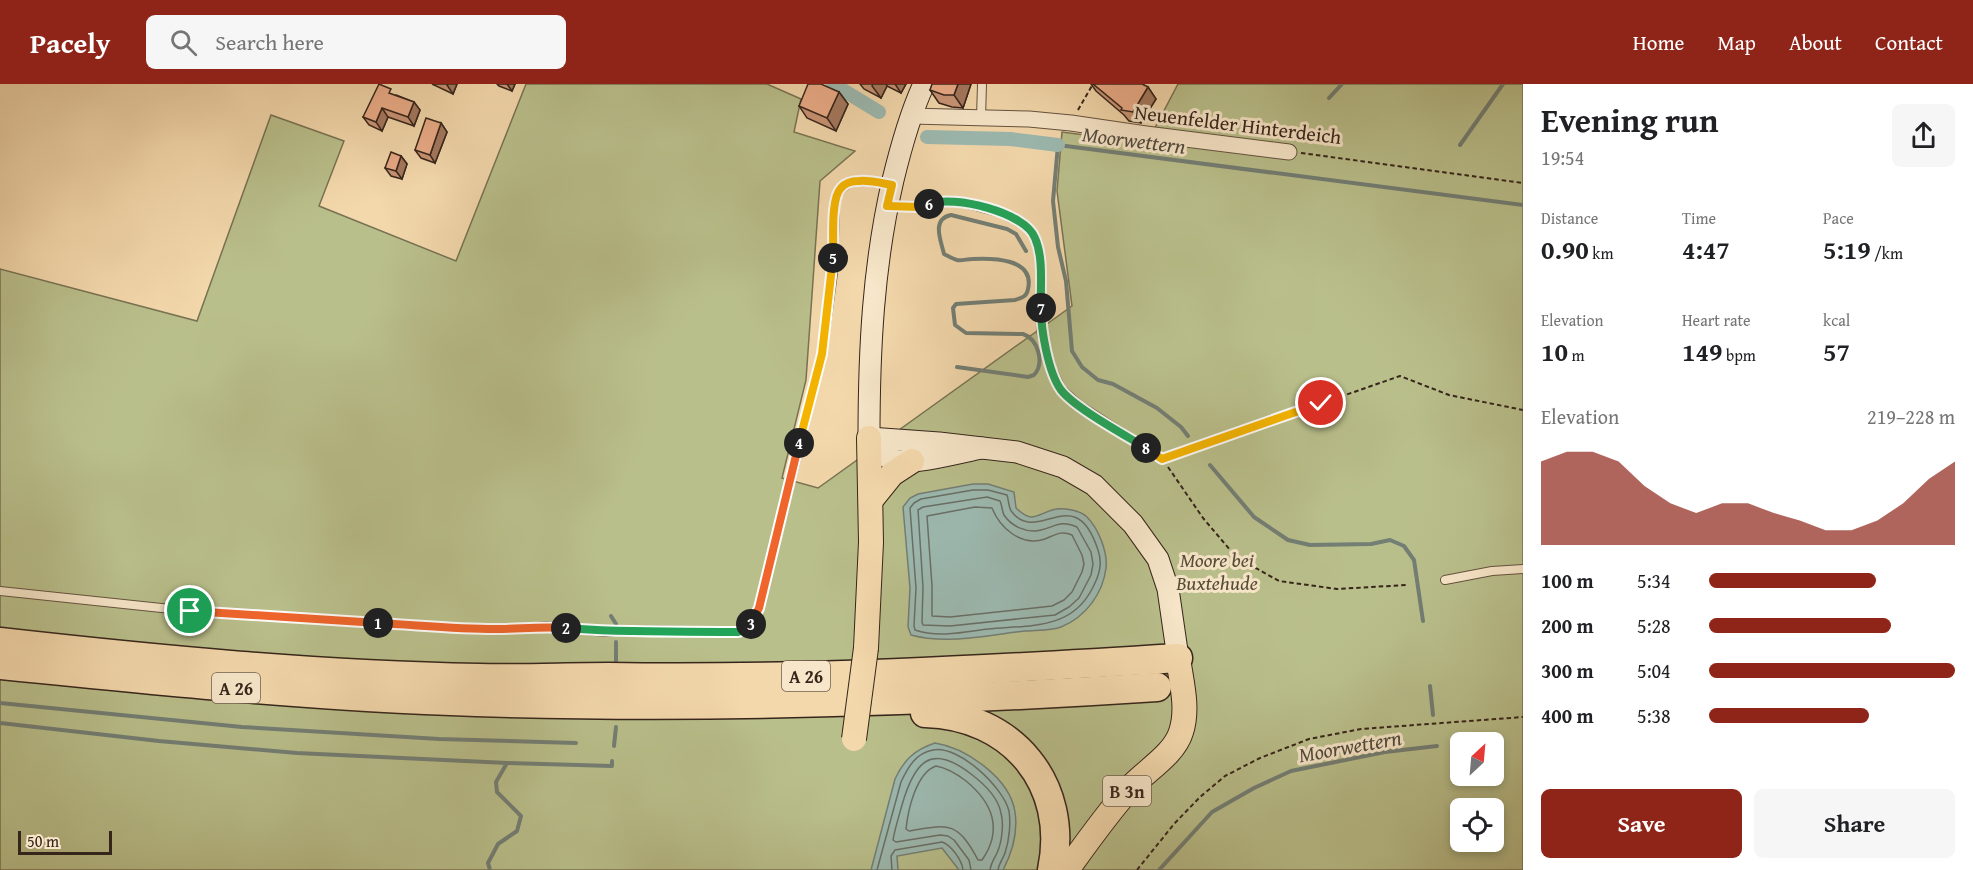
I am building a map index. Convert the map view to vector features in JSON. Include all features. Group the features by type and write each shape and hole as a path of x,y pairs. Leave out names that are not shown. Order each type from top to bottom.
{"highway":[{"name":"A 26","path":"0,642 346,672 479,678 617,699 722,705 907,701 1157,687"},
{"name":"A 26","path":"0,665 205,686 474,702 542,712 617,699 883,675 1178,658"},
{"path":"617,699 735,717 941,713 968,720 993,731 1021,752 1045,788 1056,827 1052,870"}],"main road":[{"path":"854,739 866,648 871,542 870,362 876,267 887,206 904,137 924,84"},
{"path":"869,438 939,442 1017,452 1048,461 1085,478 1111,500 1148,544 1162,567 1168,589 1178,658"},
{"path":"869,438 878,451 890,459 901,461 982,448"},
{"path":"871,500 892,474 912,460"},
{"name":"B 3n","path":"1067,870 1083,845 1123,796 1169,751 1179,738 1185,715 1178,658"}],"street":[{"name":"Neuenfelder Hinterdeich","path":"911,116 1071,123 1290,152"}],"lane":[{"path":"981,118 982,84"},
{"path":"0,591 190,611 471,629 547,626 605,632 626,630 738,632 748,629 759,608 822,354 832,273 837,193 842,187 858,181 892,185"},
{"path":"887,206 919,207 937,201 961,202 1001,213 1024,224 1035,237 1040,259 1041,331 1052,370 1061,389 1079,405 1162,459"},
{"path":"1446,580 1492,571 1523,569"}],"path":[{"path":"1071,123 1093,84"},
{"name":"Neuenfelder Hinterdeich","path":"1290,152 1523,183"},
{"path":"1406,585 1337,589 1279,581 1258,571 1236,557 1218,538 1162,459 1400,375 1449,395 1523,410"},
{"path":"1137,870 1174,824 1200,797 1225,776 1260,758 1309,739 1361,729 1523,717"}],"green space":[{"name":"Moore bei Buxtehude","path":"526,84 767,84 801,99 794,132 855,151 820,181 806,380 782,478 818,488 1072,306 1057,191 1062,132 1147,143 1178,84 1523,84 1523,870 0,870 0,269 197,321 271,115 344,141 319,206 456,261"}],"water":[{"path":"973,484 988,484 1014,492 1016,508 1030,517 1056,509 1066,509 1080,513 1091,522 1104,548 1106,568 1101,586 1092,603 1070,623 1048,630 982,637 939,639 911,635 908,627 910,588 903,507 910,498 918,494"},
{"path":"935,743 973,758 996,777 1011,799 1016,820 1015,835 1003,870 959,870 942,848 897,856 898,870 871,870 895,779 910,756"}],"building":[{"path":"379,84 391,89 389,93 414,102 408,117 382,108 376,122 363,117"},
{"path":"808,84 821,84 839,92 827,118 799,106"},
{"path":"932,84 958,84 954,95 944,95 930,90"},
{"path":"1093,84 1142,84 1148,87 1133,112 1121,110 1122,108"},
{"path":"426,118 441,123 430,155 415,150"},
{"path":"391,152 401,156 396,171 385,168"}],"waterway":[{"path":"833,84 879,112"},
{"path":"1329,98 1342,84"},
{"path":"1460,145 1503,84"},
{"path":"927,137 1010,139 1058,145"},
{"name":"Moorwettern","path":"1188,436 1181,427 1157,408 1113,384 1098,380 1082,367 1072,351 1066,281 1058,247 1053,201 1058,145 1523,205"},
{"path":"957,367 1028,377 1034,375 1037,370 1039,358 1033,341 1023,334 966,333 955,325 953,308 956,304 1019,299 1027,292 1028,279 1025,271 1010,262 990,259 959,260 944,254 939,231 941,221 951,215 1007,229 1016,234 1026,251"},
{"name":"Moorwettern","path":"1210,465 1254,517 1288,540 1310,545 1371,544 1390,540 1404,546 1414,560 1423,621"},
{"path":"611,616 616,624"},
{"path":"616,642 616,661"},
{"name":"Moorwettern","path":"1430,686 1433,715"},
{"path":"0,703 242,727 439,739 576,743"},
{"path":"0,723 159,741 297,753 507,763 496,782 497,792 521,816 517,831 498,844 488,863 490,870"},
{"path":"614,746 616,727"},
{"name":"Moorwettern","path":"1159,870 1212,812 1254,788 1291,771 1385,752 1437,746"},
{"path":"507,763 612,766 612,761"}],"route":[{"path":"190,611 471,629 547,626 605,632 626,630 738,632 748,629 759,608 822,354 832,273 837,193 848,183 858,181 892,185 887,206 919,207 937,201 961,202 1001,213 1024,224 1035,237 1040,259 1041,331 1052,370 1061,389 1079,405 1162,459 1321,403"}]}
